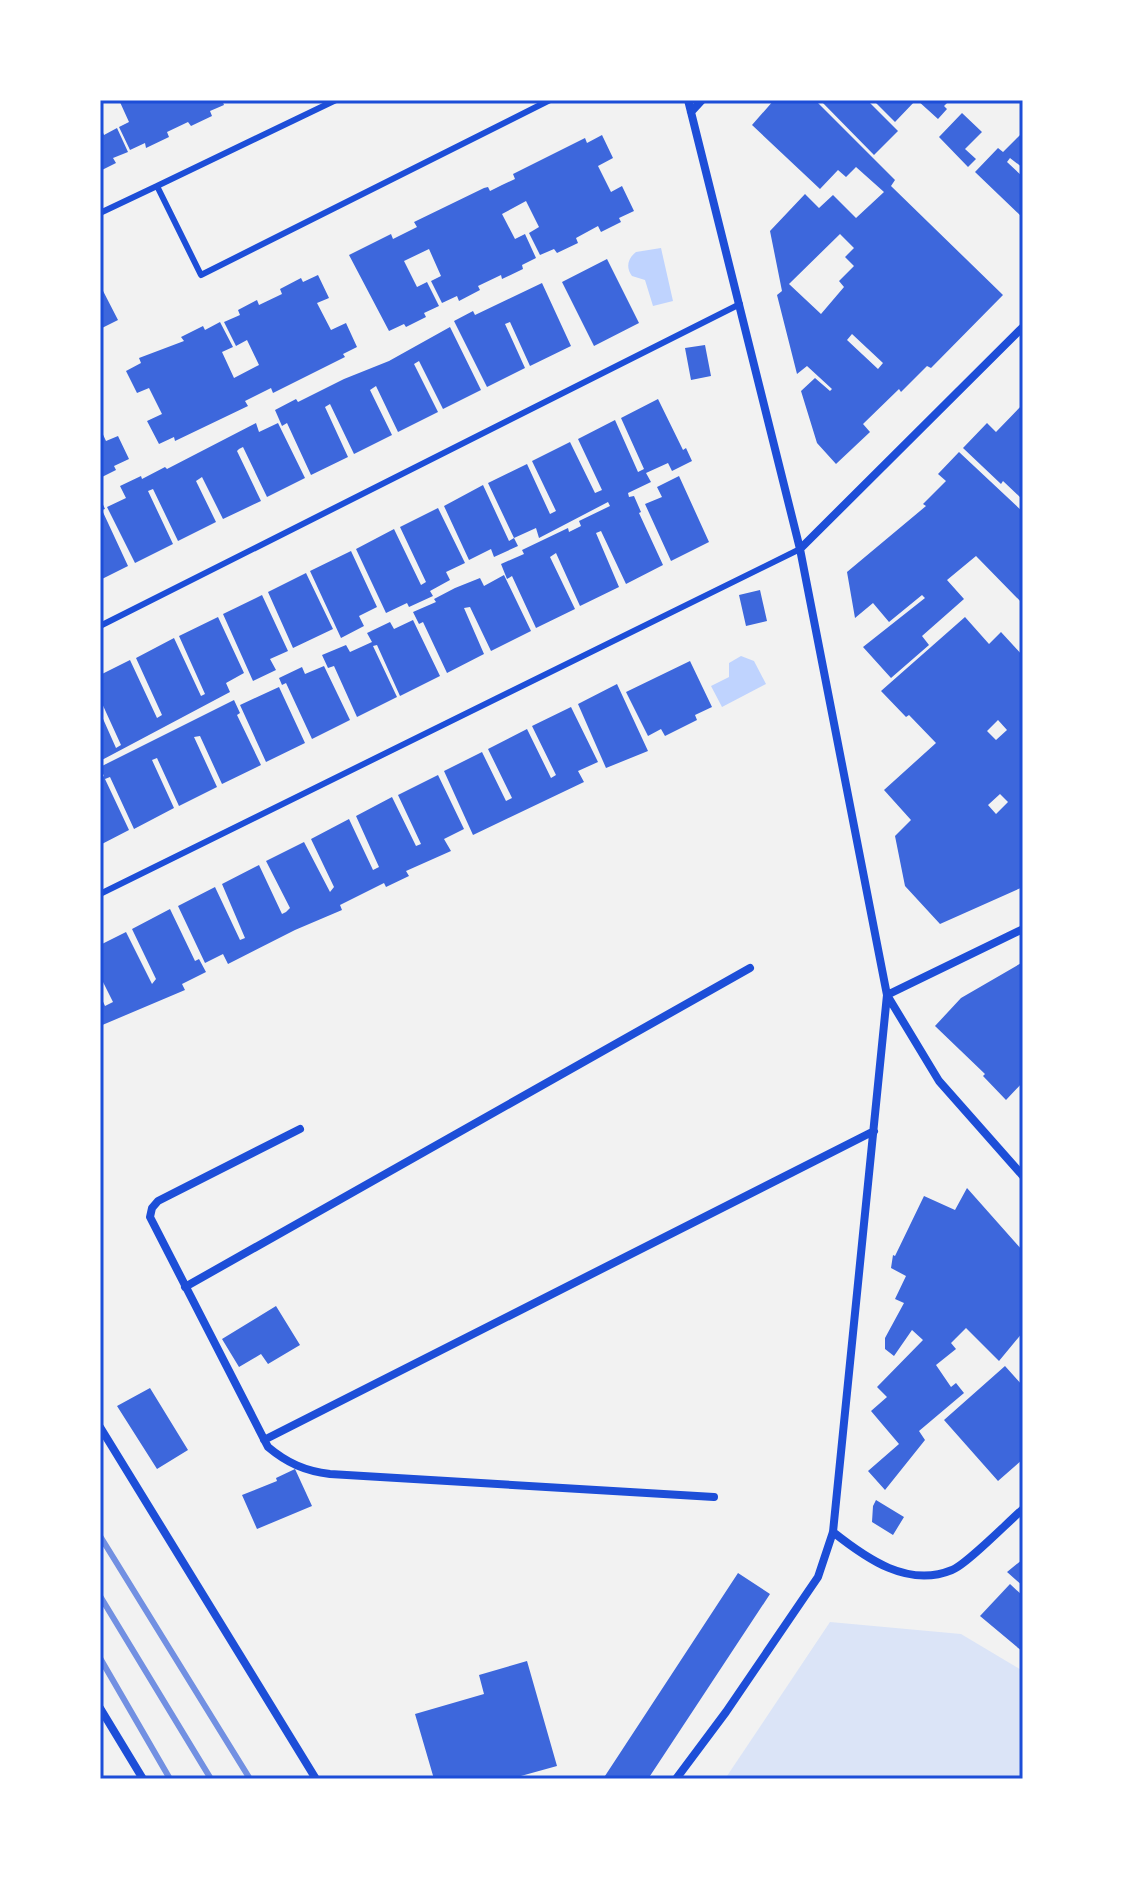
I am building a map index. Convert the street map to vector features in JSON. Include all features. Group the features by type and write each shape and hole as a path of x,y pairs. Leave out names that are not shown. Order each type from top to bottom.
{"street":[{"path":"676,1779 818,1577 833,1532 887,995 800,549 688,100"},
{"path":"691,112 702,100"},
{"path":"800,549 1023,327"},
{"path":"887,995 1023,929"},
{"path":"185,1287 750,968"},
{"path":"887,995 939,1081 1023,1176"},
{"path":"300,1129 158,1201 150,1217 268,1447 286,1461 320,1473 714,1497"},
{"path":"264,1440 874,1131"},
{"path":"100,1427 316,1779"},
{"path":"833,1532 859,1553 890,1569 917,1577 954,1570 1023,1509"},
{"path":"100,1708 143,1779"}],"lane":[{"path":"100,213 336,100"},
{"path":"157,186 201,275 550,100"},
{"path":"100,626 741,304"},
{"path":"100,894 800,549"}],"shaded area":[{"path":"830,1622 961,1634 1023,1671 1023,1779 725,1779"}],"water":[{"path":"661,248 673,301 653,306 645,280 632,276 628,264 636,252"},
{"path":"741,656 754,661 766,684 722,707 711,686 729,677 729,663"}],"building":[{"path":"119,100 222,100 224,105 210,111 212,116 191,126 188,122 167,132 169,137 146,148 145,143 130,150 119,127 129,122"},
{"path":"774,100 815,100 895,180 891,186 1003,295 931,368 927,366 901,392 899,389 863,424 870,432 836,464 817,443 801,391 815,378 830,391 832,389 807,366 797,374 777,295 782,291 770,231 805,194 819,208 833,195 856,218 884,192 856,167 846,177 838,170 820,189 752,125","holes":["840,234 854,248 845,257 854,266 839,281 844,287 821,314 789,284","852,334 883,363 878,369 847,340"]},
{"path":"820,100 867,100 898,131 874,155"},
{"path":"873,100 916,100 895,122"},
{"path":"917,100 950,100 938,119"},
{"path":"962,113 982,132 965,149 976,159 968,167 939,137"},
{"path":"100,126 104,135 117,128 128,152 113,158 116,163 100,171"},
{"path":"1023,132 1023,168 1010,158 1007,162 1023,177 1023,218 975,172 998,148 1003,152"},
{"path":"602,135 613,158 598,166 611,192 622,186 634,211 601,232 598,226 576,238 578,243 557,253 554,249 540,255 529,233 539,227 526,201 502,214 515,239 525,234 536,258 522,265 523,269 478,286 480,290 459,301 457,296 442,303 431,281 441,276 429,249 404,261 417,287 427,282 439,306 406,327 404,324 389,331 349,255 391,234 393,239 417,227 414,222 484,188 488,187 490,191 515,179 513,174 585,138 587,143"},
{"path":"607,259 639,323 594,346 562,282"},
{"path":"318,275 329,298 317,303 331,330 346,323 357,347 343,354 345,357 273,393 271,388 245,401 248,406 175,441 174,437 159,444 147,421 162,414 149,388 137,393 126,371 141,363 139,358 184,341 181,337 203,326 205,330 220,322 233,347 222,352 234,378 259,365 247,340 236,346 224,322 240,315 238,310 257,300 259,305 282,294 280,289 301,278 303,282"},
{"path":"542,283 571,346 530,366 510,322 505,324 525,368 487,387 454,321 473,311 475,315"},
{"path":"100,285 118,320 100,329"},
{"path":"450,327 481,390 443,409 419,361 414,364 438,412 398,432 376,386 370,390 392,435 354,454 330,404 325,407 348,457 311,475 287,423 282,426 275,410 389,361"},
{"path":"705,345 711,376 691,380 685,348"},
{"path":"658,399 683,450 686,448 692,461 672,471 668,463 646,473 651,482 628,493 629,497 634,496 663,565 626,584 601,531 596,533 619,587 580,606 556,553 550,557 575,609 536,628 512,576 507,579 501,564 568,528 569,532 581,526 579,521 610,506 608,502 539,538 536,528 514,538 488,483 527,464 550,514 556,511 532,461 570,442 595,493 602,490 578,439 615,420 638,472 644,469 621,418"},
{"path":"1023,404 1023,500 963,448 987,423 996,432"},
{"path":"256,423 259,432 278,423 305,478 267,497 243,447 237,451 261,501 223,519 202,477 196,481 216,522 178,541 153,489 148,491 173,544 135,563 107,507 126,498 120,486 165,467 167,469"},
{"path":"100,428 106,441 118,436 129,459 100,478"},
{"path":"959,452 1023,512 1023,604 976,556 947,580 964,599 922,636 929,645 891,678 863,647 925,598 922,595 889,622 873,603 855,618 847,572 926,506 923,504 946,481 938,474"},
{"path":"679,476 709,542 671,561 645,504 662,497 657,487"},
{"path":"483,485 509,541 514,538 518,546 494,557 491,549 469,560 444,506"},
{"path":"100,498 105,509 102,510 128,566 100,580"},
{"path":"438,508 465,563 446,572 450,580 430,591 433,596 386,613 356,549 394,529 421,585 426,582 400,527"},
{"path":"351,551 377,607 359,616 364,626 341,638 310,571"},
{"path":"306,573 333,629 293,648 268,592"},
{"path":"504,575 531,631 491,651 470,607 464,608 484,654 447,673 423,622 419,624 413,612 436,602 434,599 455,588 480,578 484,586"},
{"path":"760,590 767,621 746,626 739,595"},
{"path":"262,595 288,651 270,659 276,670 253,681 223,614"},
{"path":"218,617 244,673 226,683 230,692 100,761 100,712 116,748 121,745 100,699 100,675 130,660 157,718 162,715 136,658 174,638 201,696 205,694 179,636"},
{"path":"965,617 989,644 1001,632 1023,656 1023,887 940,924 905,886 895,836 911,820 884,790 936,743 881,691","holes":["998,720 1007,730 996,740 987,731","1000,794 1008,802 996,814 988,805"]},
{"path":"413,620 440,676 400,696 377,645 373,646 397,697 357,717 334,666 328,668 322,655 346,645 350,652 372,642 367,633 390,622 394,629"},
{"path":"690,661 712,707 695,715 697,720 665,736 661,729 648,736 626,692"},
{"path":"324,666 350,720 312,739 286,683 282,685 279,678 302,667 305,674"},
{"path":"617,684 648,751 606,768 578,704"},
{"path":"279,687 305,743 266,762 240,705"},
{"path":"234,700 240,713 237,715 261,765 222,784 200,736 194,737 217,787 179,806 157,758 152,760 174,808 134,829 110,777 105,779 129,830 100,845 100,778 104,776 100,767"},
{"path":"571,707 598,762 578,771 584,782 473,835 444,771 482,752 506,801 512,798 488,749 527,729 551,778 556,775 532,726"},
{"path":"438,775 464,829 444,839 451,851 406,871 409,876 386,887 384,883 340,905 342,910 228,964 223,954 205,963 178,906 215,887 240,940 245,938 222,884 259,865 282,914 286,912 290,908 266,861 304,842 330,892 334,887 311,839 349,819 373,870 379,867 356,816 392,797 416,846 421,844 398,795"},
{"path":"170,909 195,961 199,959 206,972 182,984 185,990 100,1026 100,995 105,1006 113,1002 100,976 100,945 126,932 152,984 156,979 132,929"},
{"path":"1023,962 1023,1082 1006,1100 983,1076 985,1074 935,1026 961,998"},
{"path":"967,1188 1023,1251 1023,1332 999,1361 966,1328 951,1343 956,1349 936,1365 951,1387 956,1383 964,1393 919,1431 925,1440 885,1490 868,1471 899,1444 871,1411 887,1397 877,1387 923,1340 912,1330 894,1356 885,1349 885,1338 904,1303 895,1299 906,1276 891,1268 893,1255 924,1196 955,1210"},
{"path":"276,1306 300,1345 268,1364 261,1354 239,1367 222,1339"},
{"path":"1005,1366 1023,1386 1023,1459 998,1481 944,1420"},
{"path":"150,1388 188,1450 157,1469 117,1406"},
{"path":"295,1469 312,1506 257,1529 242,1495 277,1481 276,1478"},
{"path":"876,1500 904,1517 893,1535 872,1522"},
{"path":"1023,1559 1023,1586 1007,1572"},
{"path":"738,1573 770,1594 648,1779 603,1779"},
{"path":"1010,1584 1023,1596 1023,1652 980,1616"},
{"path":"527,1661 557,1766 510,1779 434,1779 415,1714 484,1694 479,1675"}],"railway":[{"path":"100,1536 250,1779"},
{"path":"100,1596 211,1779"},
{"path":"100,1658 170,1779"}]}
